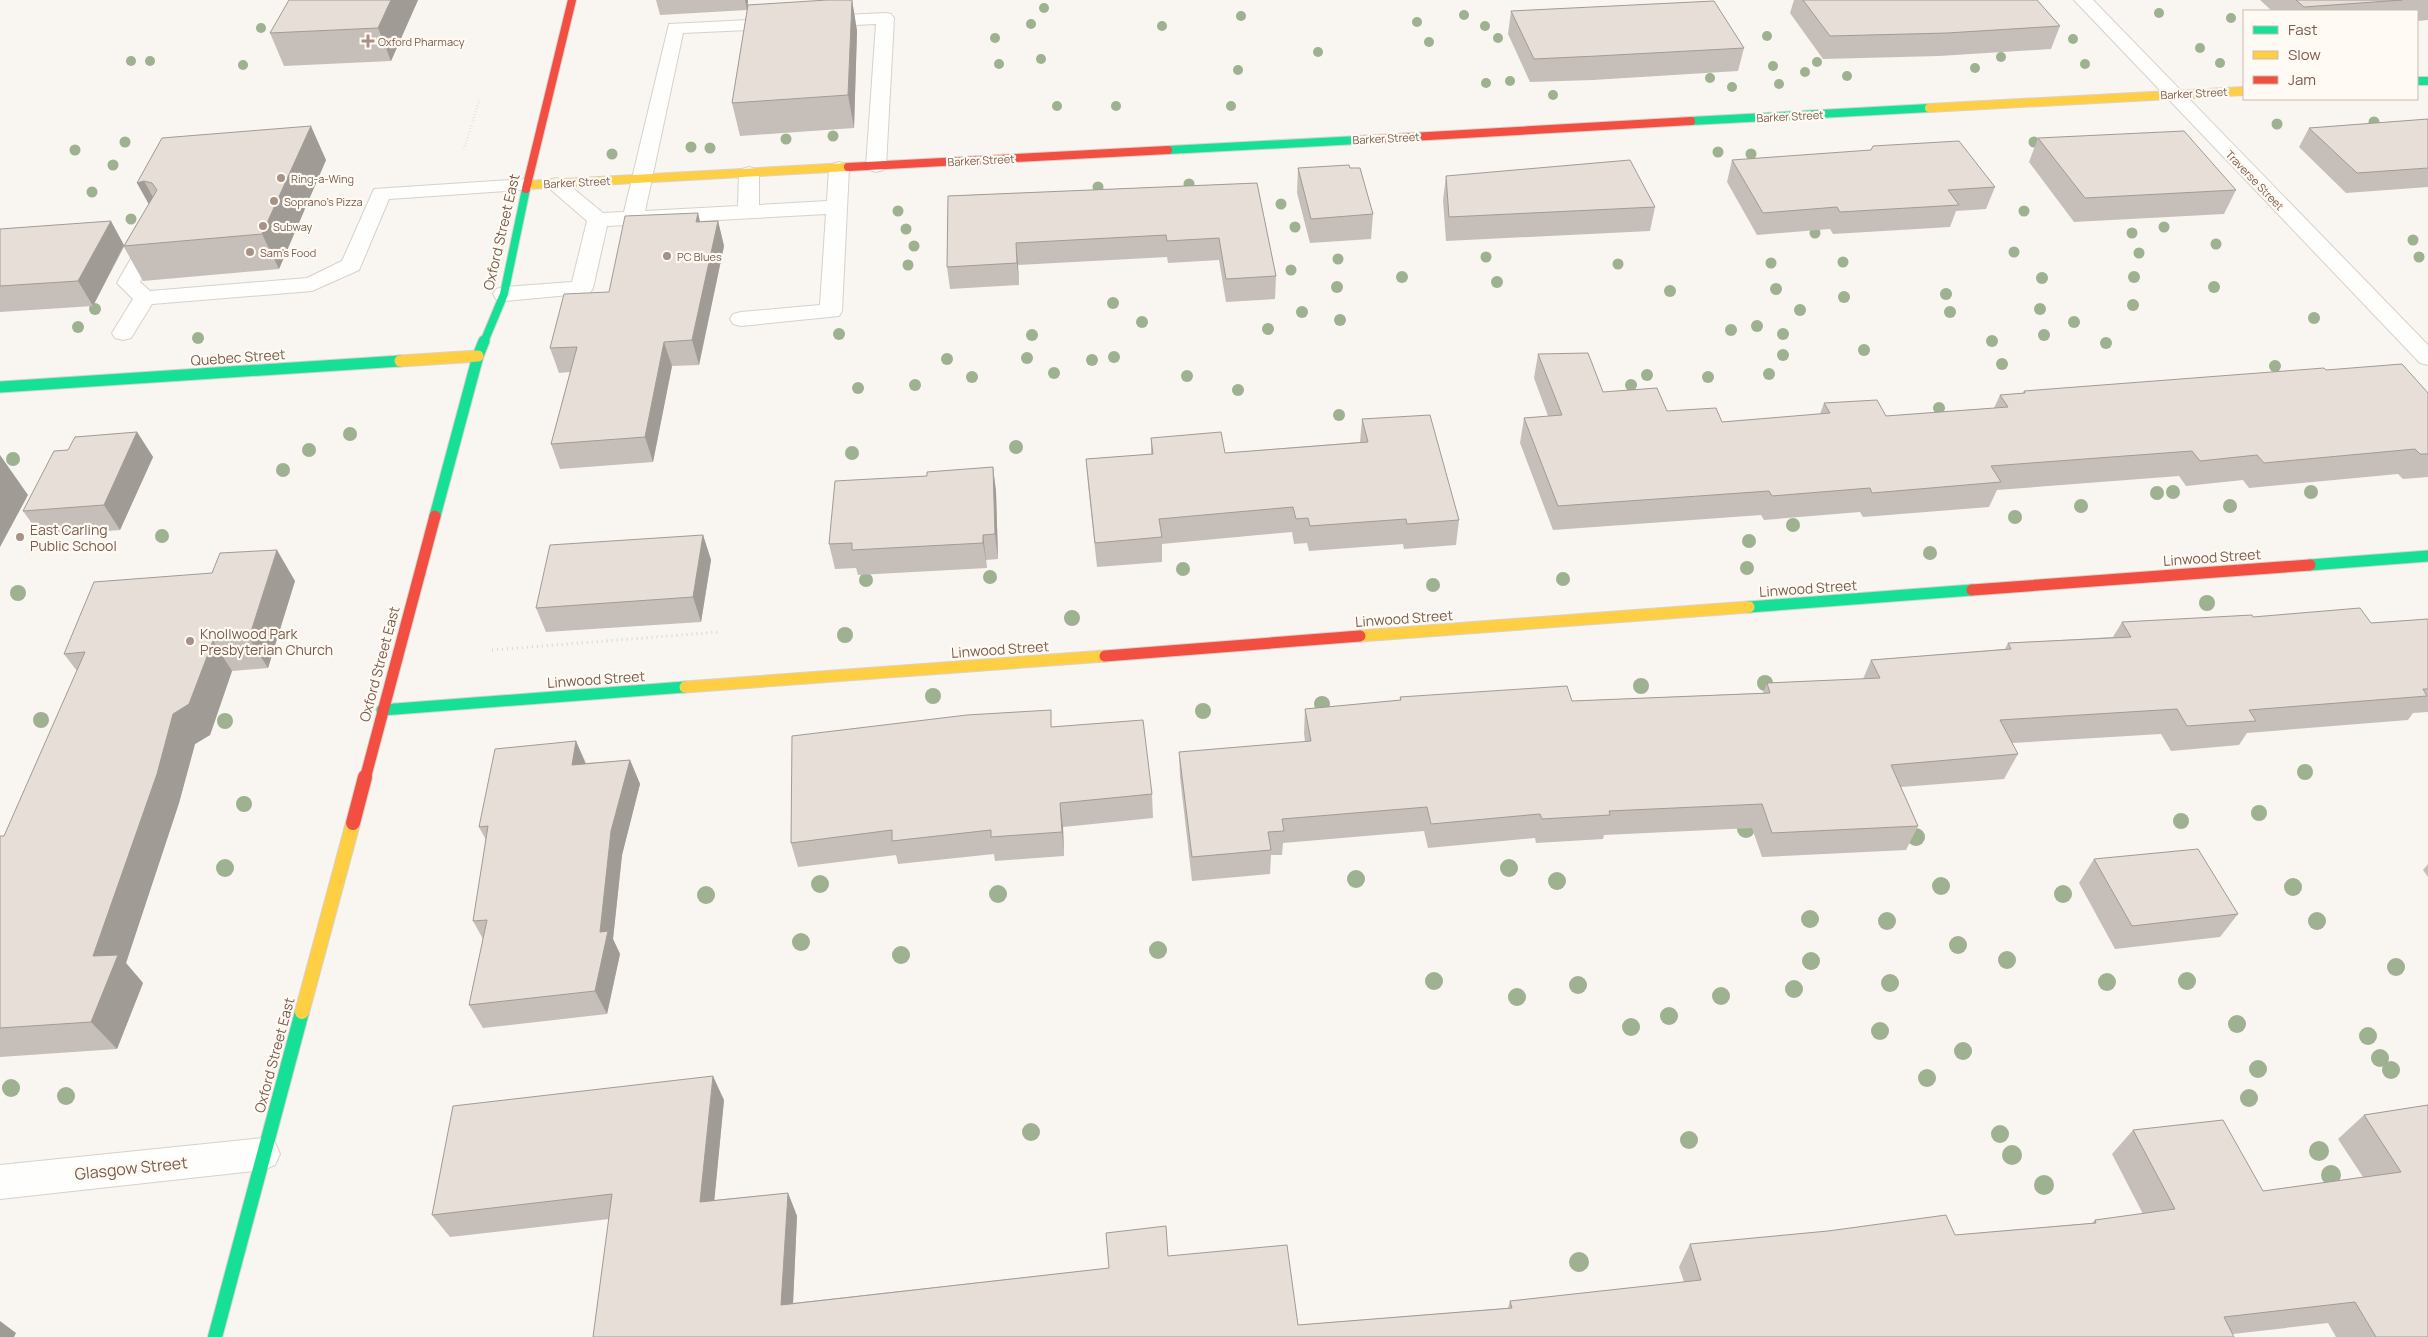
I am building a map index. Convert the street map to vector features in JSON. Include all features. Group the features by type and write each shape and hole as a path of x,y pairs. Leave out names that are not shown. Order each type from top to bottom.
{"street":[{"name":"Oxford Street East","path":"215,1337 478,356 504,294 527,185 572,0"},
{"name":"Traverse Street","path":"2083,0 2172,95 2428,358"},
{"path":"633,218 675,28 885,18 876,166"},
{"name":"Barker Street","path":"527,185 2243,91"},
{"path":"741,319 831,311 840,168"},
{"path":"748,212 749,173"},
{"path":"556,184 598,220 837,207"},
{"path":"162,223 128,283 145,298 312,284 351,265 382,193 527,185"},
{"path":"504,294 582,288 598,220"},
{"path":"124,333 145,298"},
{"name":"Quebec Street","path":"0,387 478,356"},
{"name":"Linwood Street","path":"382,710 2428,556"},
{"name":"Glasgow Street","path":"0,1182 263,1154"}],"path":[{"path":"462,154 480,98"},
{"path":"492,650 719,632"}],"building":[{"path":"289,0 391,0 378,28 270,33"},
{"path":"852,0 848,95 732,103 748,5"},
{"path":"1803,0 2037,0 2060,26 1947,33 1830,36"},
{"path":"2296,0 2402,0 2304,7"},
{"path":"1714,1 1744,48 1534,59 1511,11"},
{"path":"2428,119 2428,168 2357,173 2309,128"},
{"path":"311,126 262,234 124,246 157,190 152,183 144,181 137,183 162,138"},
{"path":"2184,131 2236,190 2085,198 2038,138"},
{"path":"1959,141 1995,187 1948,190 1959,205 1840,212 1837,207 1763,213 1732,160 1871,150 1873,146"},
{"path":"1630,160 1655,207 1449,217 1446,176"},
{"path":"1349,165 1350,168 1360,168 1373,214 1311,219 1298,168"},
{"path":"1257,183 1276,276 1226,279 1219,238 1167,241 1166,235 1016,243 1017,263 947,267 948,196"},
{"path":"698,213 696,222 718,221 692,340 664,342 645,437 551,444 577,347 550,348 564,294 609,292 625,216"},
{"path":"111,221 78,281 0,286 0,229"},
{"path":"1588,353 1603,392 1657,388 1667,411 1716,408 1722,422 1830,413 1824,403 1877,400 1886,416 2008,407 2000,395 2025,393 2024,391 2324,368 2326,370 2402,364 2428,393 2428,454 2420,454 2415,449 2264,463 2257,455 2200,461 2192,451 1991,466 2001,482 1872,493 1870,488 1772,496 1769,491 1558,506 1524,418 1562,415 1538,354"},
{"path":"1430,415 1459,520 1407,524 1406,519 1310,526 1308,518 1296,519 1293,507 1159,519 1162,537 1095,543 1086,459 1153,454 1151,438 1221,432 1225,453 1368,442 1362,419"},
{"path":"137,432 104,505 23,511 54,451 68,450 75,437"},
{"path":"993,467 995,534 983,535 983,543 852,550 852,543 829,544 835,481 927,476 927,472"},
{"path":"703,535 693,597 536,608 550,545"},
{"path":"277,550 249,638 213,641 189,704 173,714 157,774 93,956 118,955 91,1022 0,1028 0,836 4,836 85,652 64,654 94,582 212,573 220,553"},
{"path":"2360,608 2371,623 2428,619 2428,689 2423,689 2427,696 2249,710 2256,721 2187,726 2177,709 2000,720 2018,754 1891,765 1918,826 1772,833 1762,804 1609,811 1610,815 1542,819 1540,814 1431,824 1427,807 1282,819 1284,831 1268,832 1271,850 1192,857 1179,752 1311,741 1305,709 1401,700 1400,697 1567,686 1572,701 1770,693 1767,683 1880,678 1871,660 2011,649 2008,643 2131,637 2122,622 2252,615 2253,617"},
{"path":"1051,710 1051,727 1143,720 1152,794 1060,803 1062,832 991,837 991,830 892,841 892,830 791,843 792,736 967,715"},
{"path":"576,741 572,765 630,760 611,831 600,932 608,931 595,991 469,1005 487,920 473,921 488,826 479,827 495,749"},
{"path":"2198,849 2238,914 2132,926 2094,859"},
{"path":"713,1076 700,1202 788,1193 781,1305 1109,1268 1106,1233 1166,1226 1168,1256 1287,1245 1298,1325 1512,1308 1510,1301 1701,1280 1690,1244 1828,1231 1946,1215 1955,1235 2096,1223 2095,1220 2175,1209 2133,1130 2223,1120 2263,1191 2401,1172 2364,1115 2428,1105 2428,1337 2376,1337 2355,1302 2224,1317 2234,1337 593,1337 612,1194 432,1215 453,1106"}],"traffic: fast":[{"path":"2418,81 2428,81"},
{"path":"1691,121 1929,108"},
{"path":"1168,150 1358,140"},
{"path":"435,516 478,356 504,294 526,189"},
{"path":"0,387 400,361"},
{"path":"2310,565 2428,556"},
{"path":"1749,607 1972,590"},
{"path":"382,710 685,687"},
{"path":"215,1337 302,1012"}],"traffic: slow":[{"path":"1929,108 2243,91"},
{"path":"527,185 848,167"},
{"path":"400,361 478,356"},
{"path":"1360,636 1749,607"},
{"path":"685,687 1105,656"},
{"path":"302,1012 353,823"}],"traffic: jam":[{"path":"526,189 572,0"},
{"path":"1358,140 1691,121"},
{"path":"848,167 1168,150"},
{"path":"353,823 435,516"},
{"path":"1972,590 2310,565"},
{"path":"1105,656 1360,636"}],"place":[{"name":"Oxford Pharmacy","path":"368,41"},
{"name":"Ring-a-Wing","path":"281,178"},
{"name":"Soprano's Pizza","path":"274,201"},
{"name":"Subway","path":"263,226"},
{"name":"Sam's Food","path":"250,252"},
{"name":"PC Blues","path":"667,256"},
{"name":"East Carling Public School","path":"20,537"},
{"name":"Knollwood Park Presbyterian Church","path":"190,641"}]}
